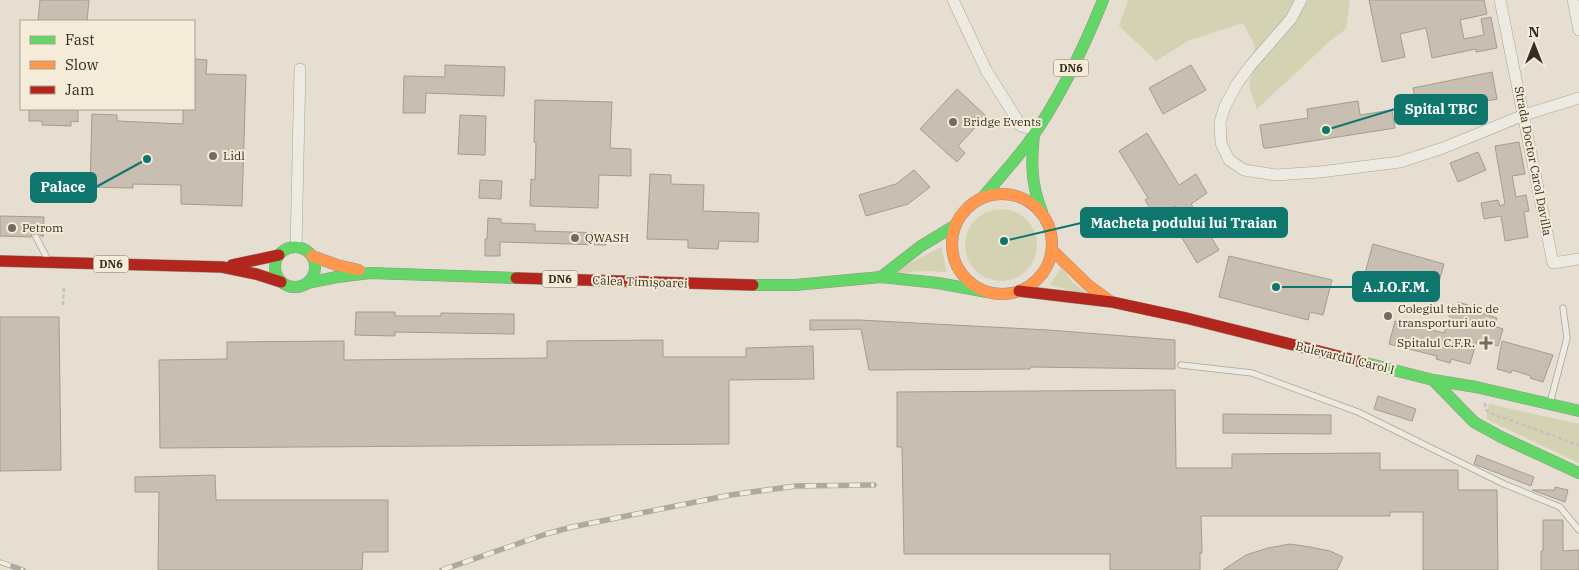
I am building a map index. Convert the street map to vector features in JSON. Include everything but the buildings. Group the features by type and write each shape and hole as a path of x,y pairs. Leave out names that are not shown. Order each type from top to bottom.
{"main road":[{"name":"DN6","path":"880,277 955,220 979,197 1035,132 1052,105 1092,29 1104,0"},
{"name":"DN6","path":"987,292 1003,294 1019,291 1031,285 1049,263 1052,237 1049,225 1034,194 1032,181 1031,164 1035,132"},
{"path":"979,197 1010,194 1034,205 1043,214"},
{"path":"955,220 952,241 957,265 972,284 987,292"},
{"name":"DN6","path":"222,267 279,255 283,251 296,247 312,256"},
{"name":"Bulevardul Carol I","path":"1052,250 1088,285 1112,302"},
{"path":"279,255 274,266 277,277 281,282"},
{"path":"307,283 314,274 312,256"},
{"name":"Calea Timișoarei","path":"312,256 337,265 370,273"},
{"name":"DN6","path":"0,261 222,267 256,274 291,287 307,283"},
{"name":"Calea Timișoarei","path":"307,283 370,273 749,286 795,285 880,277 938,283 987,292"},
{"name":"Bulevardul Carol I","path":"1019,291 1112,302 1186,318 1433,380 1476,387 1579,411"},
{"path":"1433,380 1474,422 1579,473"}],"street":[{"path":"953,0 986,70 1021,126 1035,132"},
{"path":"1301,0 1291,19 1250,66 1237,84 1225,106 1220,122 1221,143 1229,160 1244,170 1276,175 1320,172 1400,162 1443,148 1524,115 1579,98"},
{"name":"Strada Doctor Carol Davilla","path":"1500,0 1553,263 1579,259"},
{"path":"1573,0 1579,30"},
{"path":"296,247 300,68"}],"lane":[{"path":"36,237 49,262"},
{"path":"1550,404 1567,338 1563,308"},
{"path":"1181,365 1252,373 1358,412 1504,484 1560,507 1579,530"}],"path":[{"path":"955,220 964,204 979,197"},
{"path":"63,305 64,285"},
{"path":"1484,402 1486,410 1490,413 1579,445"}],"green space":[{"path":"1128,0 1350,0 1346,29 1331,40 1257,109 1249,87 1255,46 1243,23 1188,41 1156,61 1119,26"},
{"path":"1008,209 1027,219 1035,231 1037,245 1035,259 1027,271 1015,279 994,281 975,271 967,259 965,238 975,219 987,211"},
{"path":"941,247 947,272 923,271 889,274"},
{"path":"1061,267 1072,282 1090,296 1050,285"},
{"path":"1489,404 1579,424 1579,463 1486,419"}],"railway":[{"path":"442,570 546,534 572,527 730,495 796,486 874,485"},
{"path":"0,562 23,570"}],"traffic: fast":[{"path":"983,197 1023,150 1050,110 1079,56 1103,0"},
{"path":"1034,134 1033,173 1042,212"},
{"path":"881,277 921,246 956,225"},
{"path":"291,247 299,247 306,250 312,256 315,267 312,278 306,284 299,287 291,287 284,284 278,278 275,271 275,263 278,256 284,250 291,247"},
{"path":"307,283 370,273 516,278"},
{"path":"753,285 795,285 881,277 938,283 987,292"},
{"path":"1358,361 1433,380 1476,387 1579,411"},
{"path":"1433,380 1474,422 1501,437 1579,473"}],"traffic: slow":[{"path":"1002,194 1012,195 1030,202 1044,216 1051,234 1052,244 1051,254 1044,272 1030,286 1012,293 1002,294 992,293 974,286 960,272 953,254 952,244 953,234 960,216 974,202 992,195 1002,194"},
{"path":"1052,250 1088,285 1110,301"},
{"path":"312,256 359,270"}],"traffic: jam":[{"path":"232,265 279,255"},
{"path":"0,261 222,267 256,274 281,282"},
{"path":"516,278 753,285"},
{"path":"1019,291 1112,302 1186,318 1358,361"}],"place":[{"name":"Bridge Events","path":"953,122"},
{"name":"Spital TBC","path":"1326,130"},
{"name":"Lidl","path":"213,156"},
{"name":"Palace","path":"147,159"},
{"name":"Petrom","path":"12,228"},
{"name":"QWASH","path":"575,238"},
{"name":"Macheta podului lui Traian","path":"1004,241"},
{"name":"A.J.O.F.M.","path":"1276,287"},
{"name":"Colegiul tehnic de transporturi auto","path":"1388,316"},
{"name":"Spitalul C.F.R.","path":"1486,343"}]}
